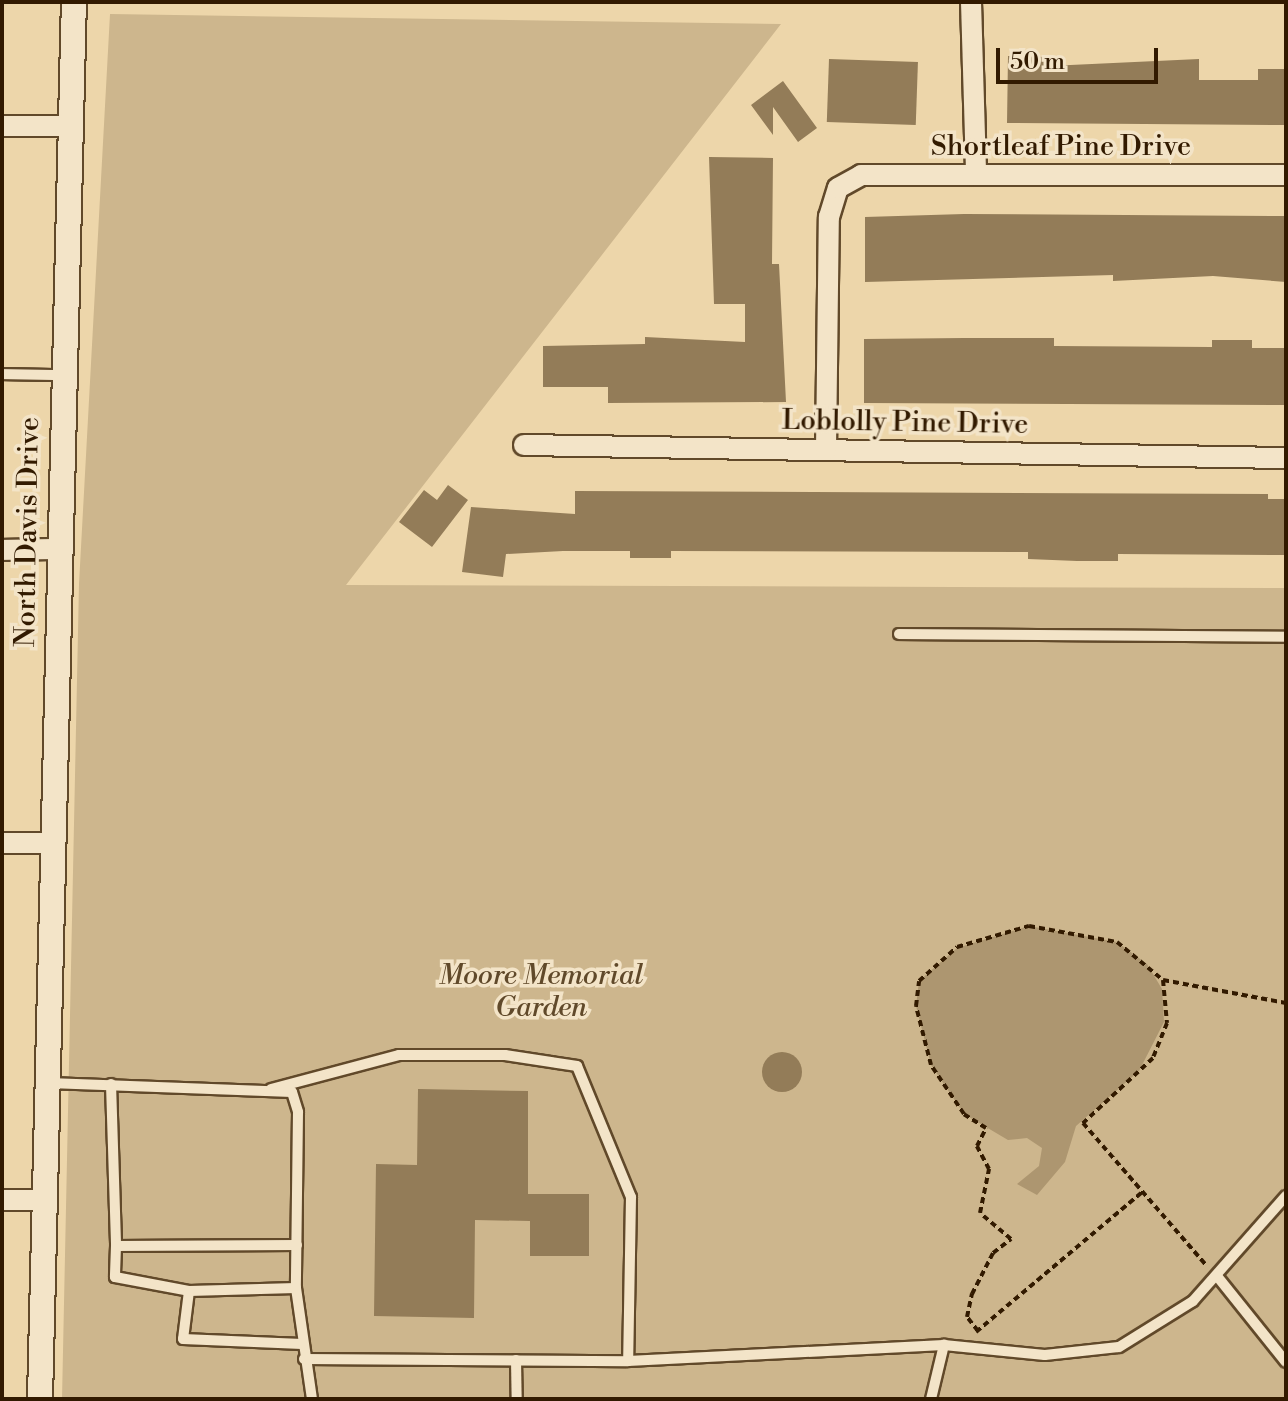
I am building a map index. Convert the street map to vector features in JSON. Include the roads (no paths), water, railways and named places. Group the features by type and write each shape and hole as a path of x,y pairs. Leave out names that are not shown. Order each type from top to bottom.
{"street":[{"name":"North Davis Drive","path":"40,1399 49,1083 57,549 74,2"},
{"path":"971,2 976,175"},
{"path":"2,126 68,126"},
{"name":"Shortleaf Pine Drive","path":"826,450 829,217 838,188 861,175 1286,175"},
{"name":"Loblolly Pine Drive","path":"524,445 1286,458"},
{"path":"2,550 57,549"},
{"path":"2,843 53,843"},
{"path":"2,1200 46,1200"}],"lane":[{"path":"2,374 62,375"},
{"path":"899,634 1286,637"},
{"path":"271,1089 399,1055 505,1055 577,1066 631,1197 628,1361"},
{"path":"49,1083 292,1092 298,1112 296,1288 312,1399"},
{"path":"111,1084 115,1277 189,1291 296,1288"},
{"path":"304,1359 628,1361 944,1345 1045,1355 1119,1347 1193,1301 1286,1196"},
{"path":"116,1246 297,1245"},
{"path":"1217,1276 1286,1362"},
{"path":"189,1291 183,1339 302,1344"},
{"path":"931,1399 944,1345"},
{"path":"516,1360 517,1399"}],"park label":[{"name":"Moore Memorial Garden","path":"541,992"}]}
